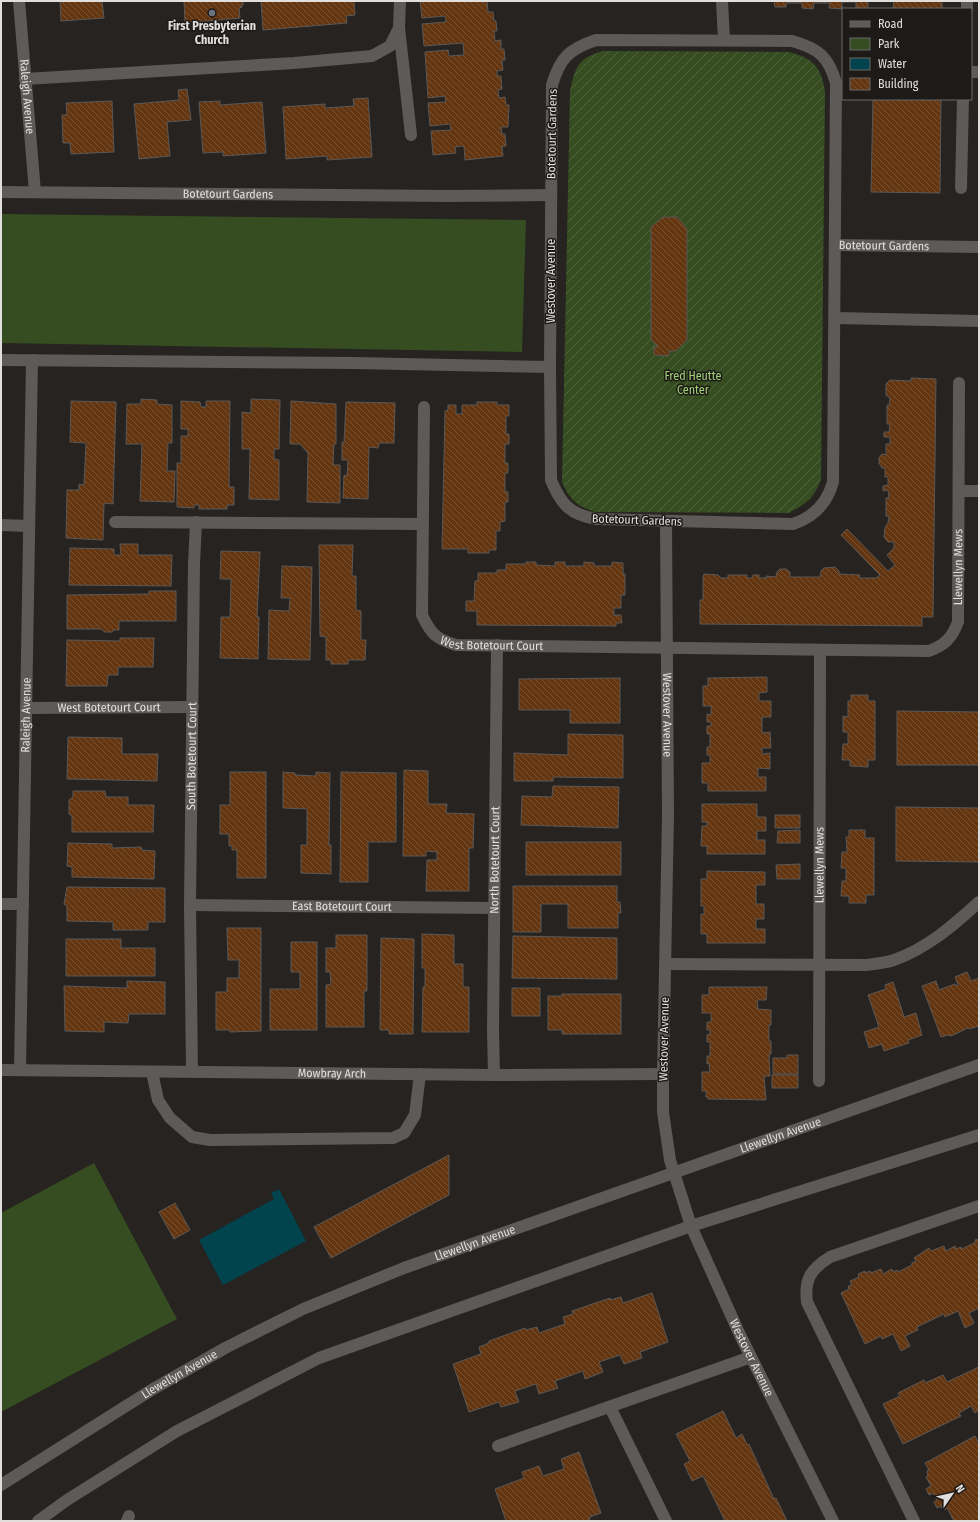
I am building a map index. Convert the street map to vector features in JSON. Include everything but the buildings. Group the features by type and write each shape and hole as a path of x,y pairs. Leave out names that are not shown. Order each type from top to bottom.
{"street":[{"name":"Raleigh Avenue","path":"19,1 35,192"},
{"path":"400,1 400,28 410,135"},
{"path":"722,1 724,40"},
{"path":"25,79 286,64 372,56 390,46 400,28"},
{"name":"Botetourt Gardens","path":"1,192 440,196 551,195 552,85 558,68 568,54 580,46 596,40 792,41 809,45 823,56 832,69 836,83 835,245 979,247"},
{"path":"960,188 964,100"},
{"name":"Westover Avenue","path":"550,367 551,195"},
{"path":"835,245 835,318 979,321"},
{"name":"Botetourt Gardens","path":"550,367 552,480 558,496 569,509 584,517 597,519 793,524 807,519 821,508 830,492 833,482 835,318"},
{"path":"1,360 355,363 550,367"},
{"name":"Raleigh Avenue","path":"20,1070 32,360"},
{"name":"Llewellyn Mews","path":"667,648 929,651 942,646 953,635 958,622 959,383"},
{"name":"West Botetourt Court","path":"424,407 422,616 430,632 442,641 456,645 667,648"},
{"path":"959,491 979,491"},
{"name":"Westover Avenue","path":"666,521 668,815 663,1112 673,1173 690,1226 751,1357 833,1521"},
{"path":"115,522 423,524"},
{"name":"South Botetourt Court","path":"192,1072 190,905 194,564 196,522"},
{"path":"1,525 28,526"},
{"name":"North Botetourt Court","path":"494,1075 493,1030 497,645"},
{"name":"Llewellyn Mews","path":"819,1081 820,650"},
{"name":"West Botetourt Court","path":"26,708 193,707"},
{"path":"665,964 866,965 894,960 919,949 956,924 979,902"},
{"path":"1,904 23,904"},
{"name":"East Botetourt Court","path":"190,905 494,908"},
{"name":"Llewellyn Avenue","path":"1,1485 153,1389 227,1347 303,1309 404,1268 979,1065"},
{"name":"Mowbray Arch","path":"1,1070 494,1075 663,1074"},
{"path":"152,1072 158,1100 170,1118 192,1137 210,1140 392,1138 404,1133 415,1115 420,1074"},
{"path":"38,1521 67,1500 177,1431 319,1358 690,1226 979,1135"},
{"path":"914,1521 807,1302 806,1290 809,1276 818,1265 830,1257 979,1206"},
{"path":"498,1446 751,1357"},
{"path":"610,1407 666,1521"}],"green space":[{"name":"Fred Heutte Center","path":"603,51 788,52 803,57 814,64 824,83 821,479 815,492 809,500 789,513 595,512 574,501 562,482 570,91 576,70 583,60"},
{"path":"1,214 526,220 522,352 1,343"},
{"path":"94,1163 177,1319 1,1412 1,1213"}],"water":[{"path":"279,1189 306,1241 223,1285 199,1240 274,1199 271,1193"}],"place":[{"name":"First Presbyterian Church","path":"212,13"}]}
